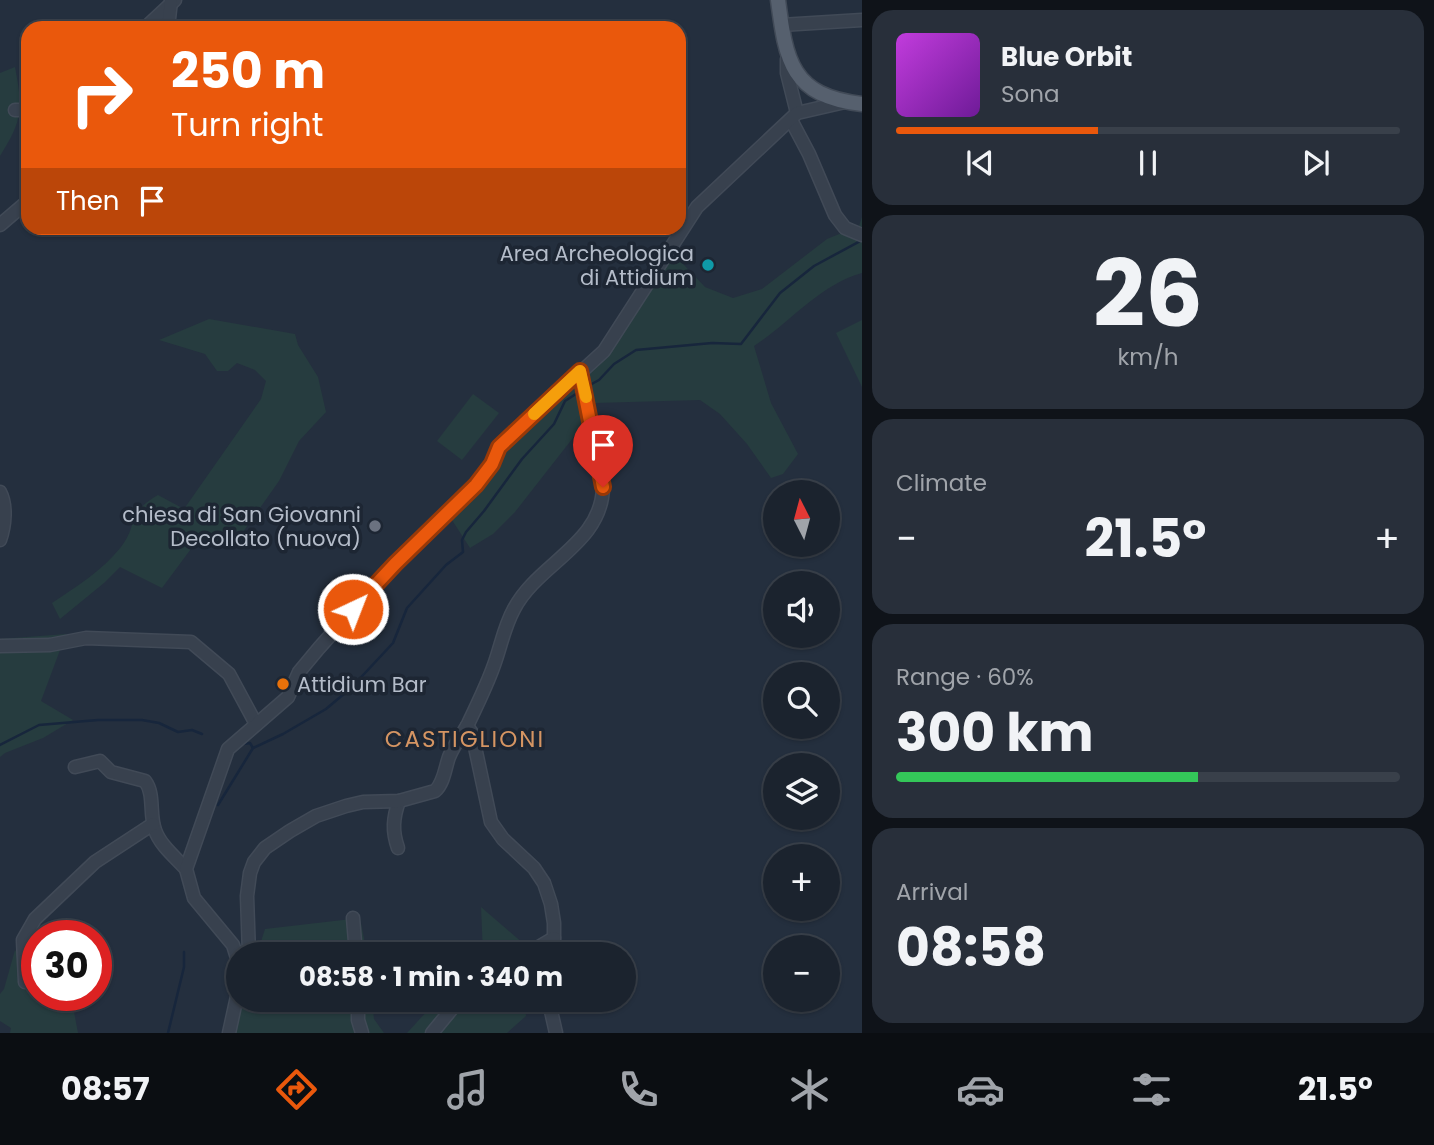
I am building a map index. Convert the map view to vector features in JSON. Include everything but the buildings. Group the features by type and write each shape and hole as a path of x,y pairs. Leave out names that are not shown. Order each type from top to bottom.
{"main road":[{"path":"778,0 787,59 798,75 826,96 862,104"}],"street":[{"path":"152,21 172,1"},
{"path":"169,21 172,1"},
{"path":"781,25 862,20"},
{"path":"787,59 789,86 809,154 835,215 845,228 862,235"},
{"path":"686,224 697,207 797,112 805,92 813,88"},
{"path":"797,112 845,102"},
{"path":"0,225 21,207"},
{"path":"186,869 228,749 288,697 299,672 395,564 476,485 492,464 499,447 604,351 679,235"},
{"path":"249,942 247,896 250,873 254,862 265,848 316,816 363,802 398,801 435,791 439,787 449,757 467,726 495,665 503,634 515,607 525,592 582,537 598,517 603,503 603,487 581,374"},
{"path":"0,492 4,499 4,529 0,540"},
{"path":"0,646 50,645 86,638 191,642 229,674 256,724"},
{"path":"467,726 472,733 491,822 503,839 534,868 544,883 551,904 554,939 549,942"},
{"path":"75,767 100,761 111,772 145,781 150,790 153,824 159,839 186,869 194,898 231,942"},
{"path":"398,801 393,820 398,849"},
{"path":"35,920 95,862 153,824"},
{"path":"353,918 355,942"},
{"path":"229,1033 234,1012"},
{"path":"358,1012 362,1033"},
{"path":"432,1033 449,1012"},
{"path":"551,1012 556,1033"}],"green space":[{"path":"15,67 19,113 17,123 0,156 0,73"},
{"path":"862,217 862,273 832,286 754,346 771,403 798,454 783,474 771,478 747,444 720,414 700,400 595,403 587,420 515,512 493,534 470,548 450,517 531,422 602,347 667,247 705,287 733,298 762,289 827,239 859,226"},
{"path":"209,319 295,334 298,345 318,377 326,412 299,441 279,481 231,549 202,534 162,588 120,567 60,619 52,603 89,578 114,556 126,539 141,508 158,495 184,509 261,399 266,381 255,370 237,363 228,371 217,371 205,354 159,340"},
{"path":"862,320 862,387 836,333"},
{"path":"473,394 499,413 462,460 437,441"},
{"path":"66,634 41,701 73,720 43,738 0,757 0,639"},
{"path":"481,907 522,942 482,942"},
{"path":"360,918 365,942 261,942 265,929"},
{"path":"15,950 21,959 21,1011 74,1011 78,1033 10,1033 11,1028 0,1021 0,994 4,989"},
{"path":"239,1012 373,1012 374,1019 384,1033 232,1033"},
{"path":"426,1012 526,1012 526,1016 507,1033 407,1033"}],"waterway":[{"path":"588,386 636,350 712,343 741,344 780,293 814,266 862,240"},
{"path":"218,805 253,748 326,709 351,688 393,643 407,608 446,565 463,552 462,540 466,532 522,459 554,424 565,401 579,392"},
{"path":"0,745 39,725 98,720 142,720 159,723 178,732 192,730 202,734"},
{"path":"243,744 250,743 253,748"},
{"path":"168,1033 184,967 184,952"}],"slow traffic":[{"path":"534,414 580,371 586,397"}],"place":[{"name":"Area Archeologica di Attidium","path":"708,265"},
{"name":"chiesa di San Giovanni Decollato (nuova)","path":"375,526"},
{"name":"Attidium Bar","path":"283,684"}],"district":[{"name":"CASTIGLIONI","path":"465,739"}],"route":[{"path":"353,609 476,485 492,464 499,447 580,371 603,487"}]}
